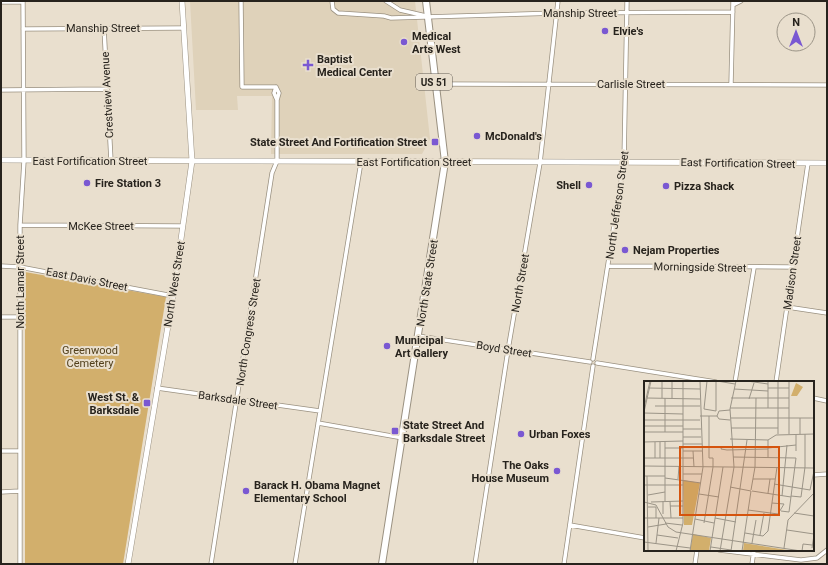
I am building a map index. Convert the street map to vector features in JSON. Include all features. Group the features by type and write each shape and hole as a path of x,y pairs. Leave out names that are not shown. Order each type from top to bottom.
{"main road":[{"name":"North State Street","path":"382,564 403,438 445,162 426,1"}],"street":[{"name":"North West Street","path":"128,564 173,296 192,161 182,1"},
{"name":"North Congress Street","path":"211,564 238,400 272,173 277,161 277,100 279,93 276,87 242,87 241,1"},
{"name":"Manship Street","path":"332,1 332,7 338,13 416,19 427,16"},
{"name":"Manship Street","path":"386,1 400,10 427,16 558,13 734,12"},
{"name":"North Street","path":"475,564 508,350 540,163 558,13 558,1"},
{"name":"North Jefferson Street","path":"592,361 609,266 624,162 627,1"},
{"path":"731,84 734,3 741,1"},
{"path":"1,2 23,2"},
{"name":"North Lamar Street","path":"20,564 20,225 24,161 23,2"},
{"name":"Crestview Avenue","path":"104,28 111,161"},
{"name":"Manship Street","path":"23,29 183,28"},
{"name":"Carlisle Street","path":"435,84 827,85"},
{"path":"1,90 107,89"},
{"name":"East Fortification Street","path":"1,160 827,164"},
{"path":"295,564 361,162"},
{"name":"Madison Street","path":"776,381 808,163"},
{"name":"McKee Street","path":"20,225 183,226"},
{"name":"East Davis Street","path":"1,266 20,267 173,296"},
{"name":"Morningside Street","path":"609,266 754,268 792,267"},
{"path":"735,381 754,268"},
{"path":"787,307 827,313"},
{"path":"1,317 20,318"},
{"name":"Boyd Street","path":"418,336 592,361"},
{"path":"592,361 710,381"},
{"path":"564,564 593,366 592,361"},
{"path":"593,366 597,363"},
{"name":"Barksdale Street","path":"157,388 320,411"},
{"path":"814,398 827,401"},
{"path":"318,423 403,438"},
{"path":"1,451 20,451"},
{"path":"814,475 827,474"},
{"path":"1,492 20,491"},
{"path":"570,526 644,538"},
{"path":"726,551 801,560 817,558 827,550"},
{"path":"695,564 697,551"},
{"path":"752,564 754,551"}],"shaded area":[{"name":"Baptist Medical Center","path":"190,1 415,1 430,139 422,154 271,154 272,96 237,96 238,110 196,110"}],"green space":[{"name":"Greenwood Cemetery","path":"25,272 166,297 123,564 25,564"}],"place":[{"name":"Elvie's","path":"605,31"},
{"name":"Medical Arts West","path":"404,42"},
{"name":"Baptist Medical Center","path":"308,65"},
{"name":"McDonald's","path":"477,136"},
{"name":"State Street And Fortification Street","path":"435,142"},
{"name":"Fire Station 3","path":"87,183"},
{"name":"Shell","path":"589,185"},
{"name":"Pizza Shack","path":"666,186"},
{"name":"Nejam Properties","path":"625,250"},
{"name":"Municipal Art Gallery","path":"387,346"},
{"name":"West St. & Barksdale","path":"147,403"},
{"name":"State Street And Barksdale Street","path":"395,431"},
{"name":"Urban Foxes","path":"521,434"},
{"name":"The Oaks House Museum","path":"557,471"},
{"name":"Barack H. Obama Magnet Elementary School","path":"246,491"}]}
